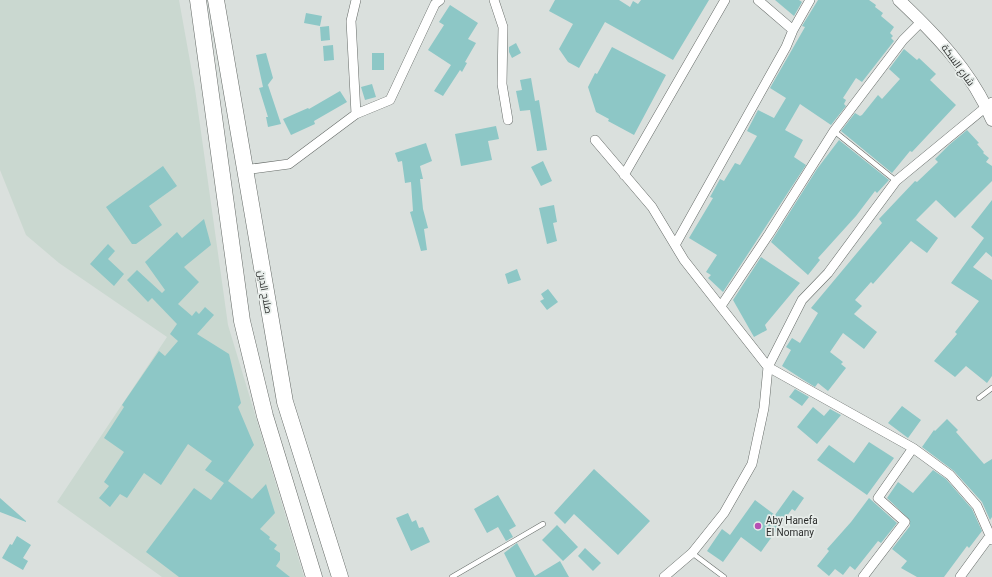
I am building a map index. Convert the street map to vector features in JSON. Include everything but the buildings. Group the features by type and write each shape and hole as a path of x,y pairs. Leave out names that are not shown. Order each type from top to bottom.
{"highway":[{"path":"198,0 242,321 265,416 314,577"},
{"name":"صلاح الدين","path":"216,0 285,402 340,577"}],"street":[{"path":"356,0 351,21 356,114"},
{"path":"244,170 289,164 356,114 390,100 435,4 440,0"},
{"path":"494,0 503,27 502,84 508,120"},
{"path":"624,175 725,0"},
{"path":"758,0 793,30"},
{"path":"675,245 786,47 793,30 810,0"},
{"name":"شارع السكة","path":"899,0 945,45 989,104 992,120"},
{"path":"721,306 769,234 834,131 902,40 921,22"},
{"path":"664,577 692,553 724,513 752,464 764,408 768,367 802,300 828,273 896,181 989,104"},
{"path":"595,140 652,207 684,260 768,367 913,448 950,475 977,506 991,538 960,577"},
{"path":"864,577 905,522 878,498 913,448"}],"lane":[{"path":"834,131 896,181"},
{"path":"979,398 992,388"},
{"path":"452,577 543,524"},
{"path":"692,553 724,577"}],"shaded area":[{"path":"0,0 179,0 195,89 228,325 304,577 162,577 57,502 167,337 59,263 26,235 0,170"}],"place":[{"name":"Aby Hanefa El Nomany","path":"758,526"}]}
